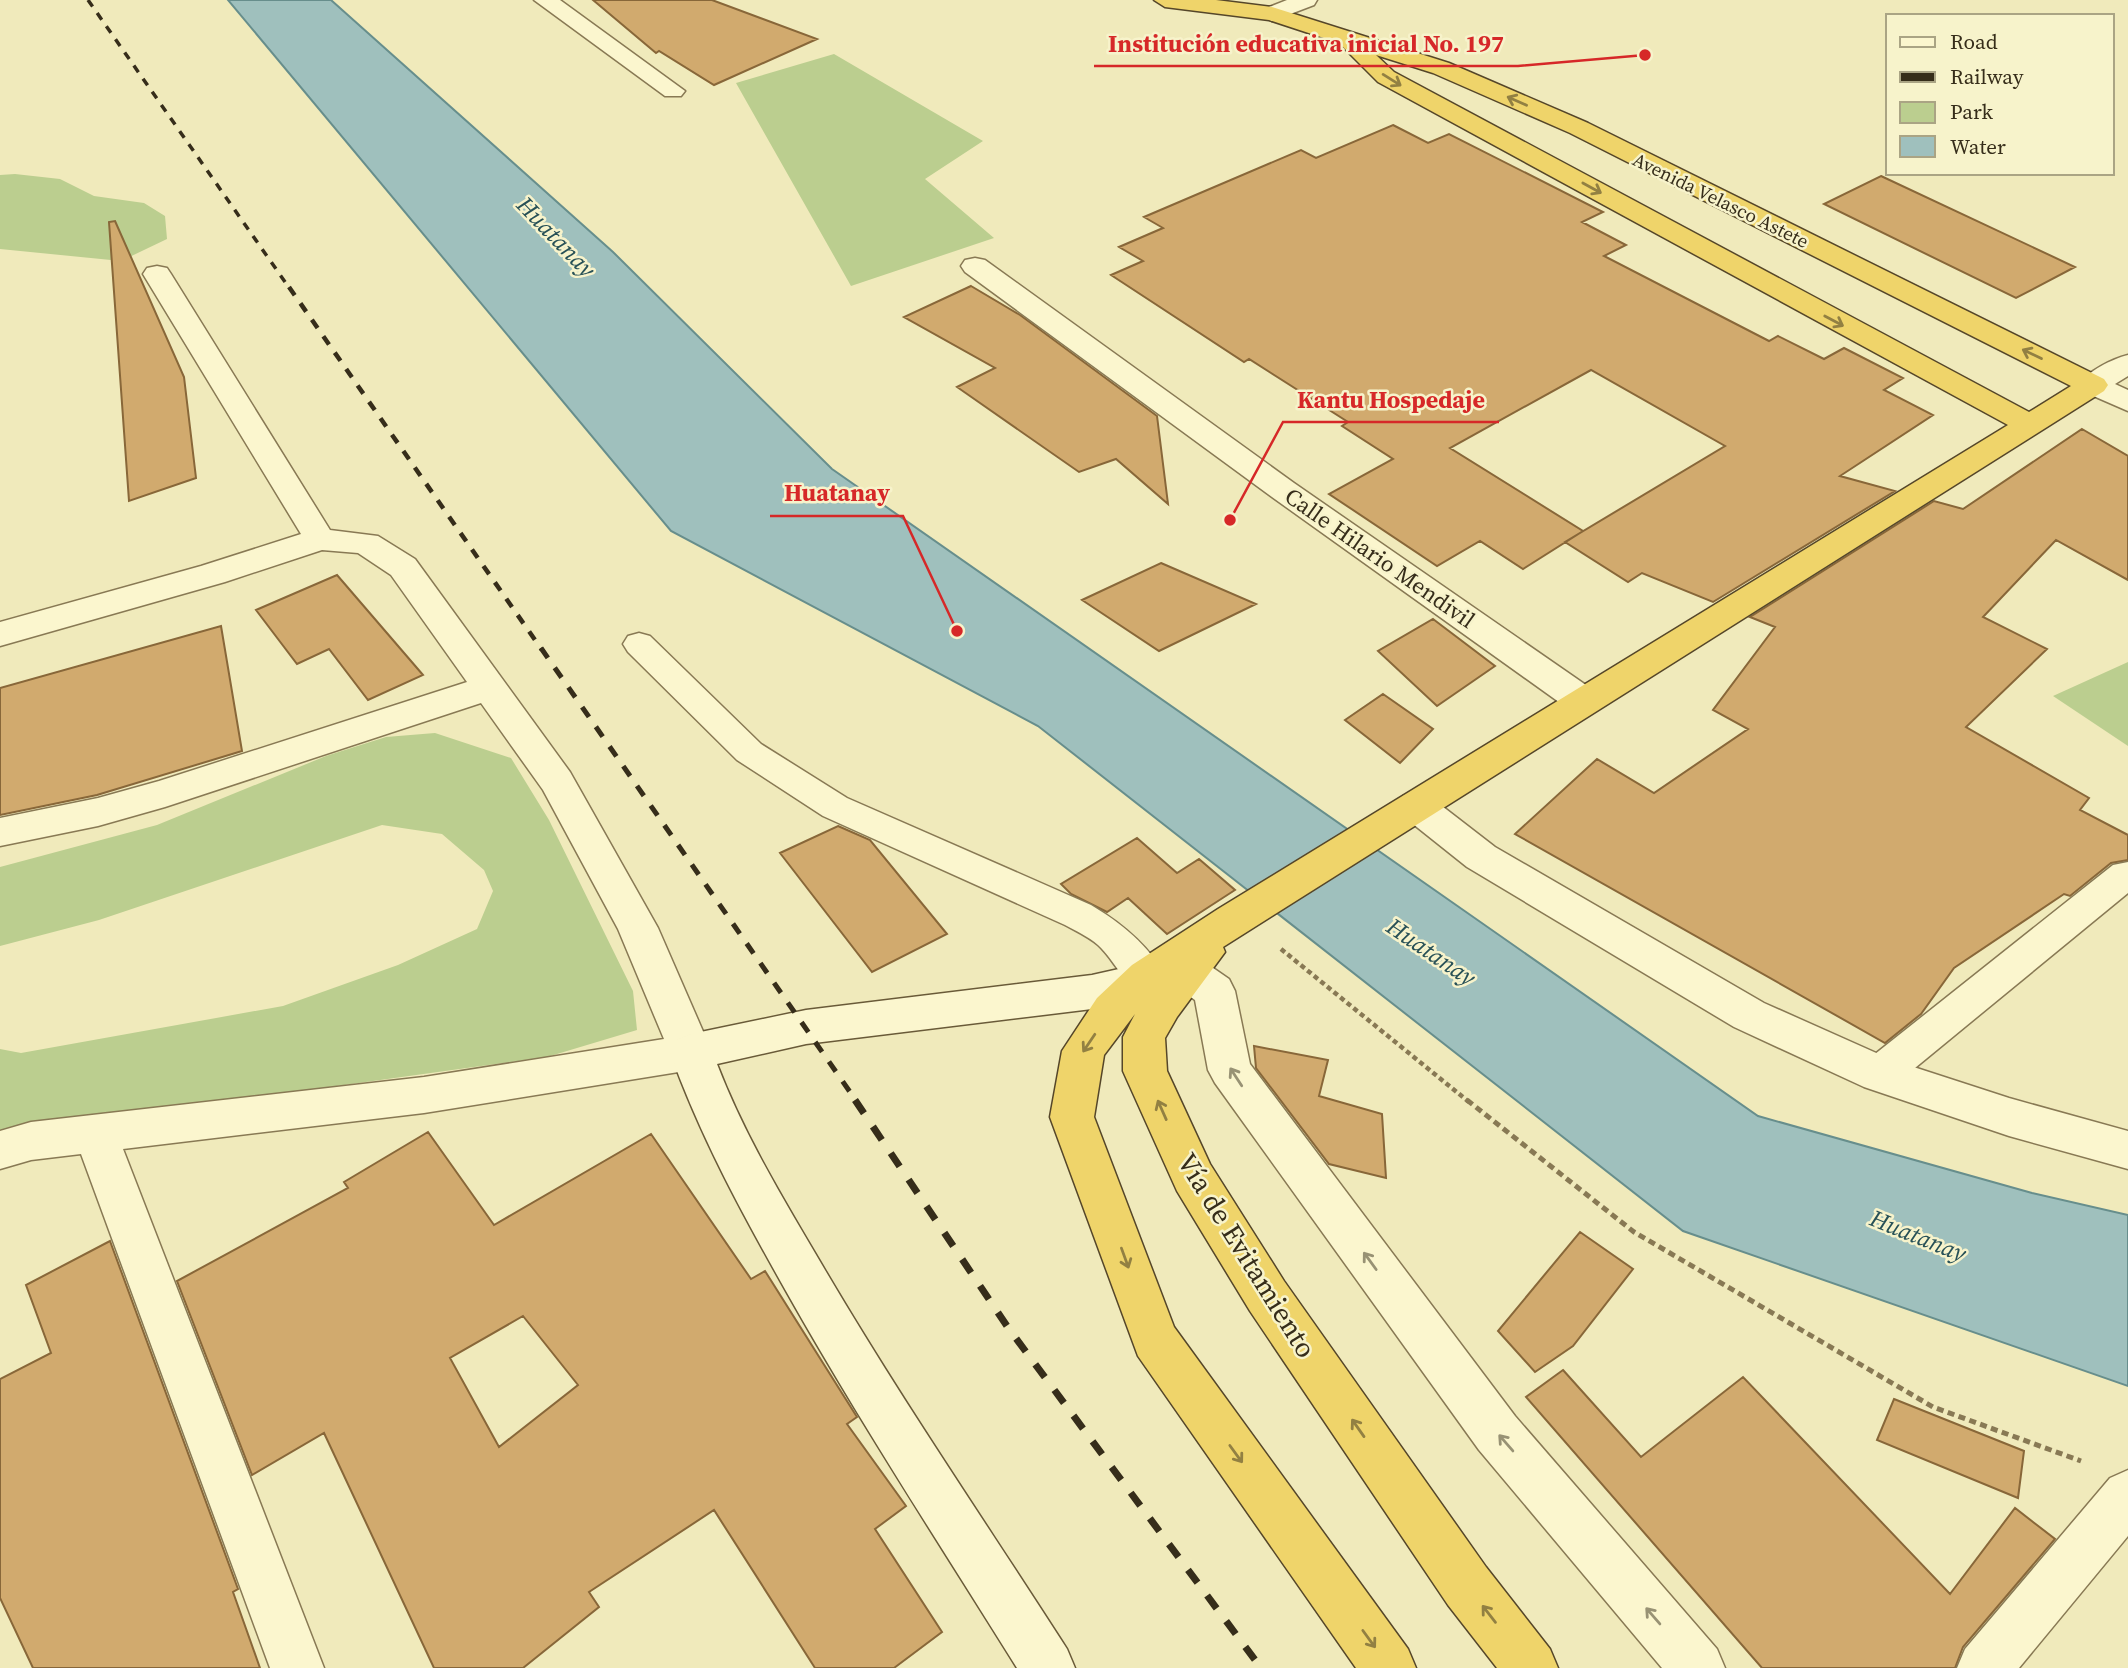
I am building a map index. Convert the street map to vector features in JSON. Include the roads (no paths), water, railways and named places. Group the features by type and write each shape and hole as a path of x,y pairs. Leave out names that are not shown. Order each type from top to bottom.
{"highway":[{"name":"Avenida Velasco Astete","path":"1165,0 1272,14 1441,68 1579,128 2093,385"},
{"name":"Avenida Velasco Astete","path":"1341,34 1386,77 2029,424"},
{"path":"1785,294 1849,263"},
{"name":"Vía de Evitamiento","path":"1389,1668 1155,1340 1072,1117 1083,1051 1112,1010 1167,975 1244,912 2093,385"},
{"name":"Vía de Evitamiento","path":"1167,975 1162,1005 1144,1037 1145,1071 1193,1177 1267,1296 1328,1386 1467,1586 1531,1668"}],"street":[{"path":"545,0 673,91"},
{"path":"1272,14 1306,0"},
{"name":"Calle Hilario Mendivil","path":"975,266 1283,490 1583,701"},
{"path":"157,274 320,539"},
{"path":"2093,385 2128,364"},
{"path":"2093,385 2128,402"},
{"path":"0,634 213,574 320,539 366,543 403,567 557,782 638,928 715,1116 742,1171 838,1337 1048,1668"},
{"path":"0,832 98,812 165,793 488,688"},
{"path":"1402,814 1749,1015 1879,1074 2009,1117 2128,1150"},
{"path":"0,1150 31,1140 424,1095 691,1052 806,1027 1092,992 1167,975 1214,991 1230,1070 1497,1433 1698,1668"},
{"path":"95,1133 298,1668"},
{"path":"1983,1668 2128,1496"}],"lane":[{"path":"639,644 749,752 835,807 1078,915 1167,975"},
{"path":"1879,1074 2126,876"}],"water":[{"path":"228,0 331,0 613,252 832,469 1758,1116 2032,1193 2128,1215 2128,1386 1683,1231 1038,726 671,531"}],"railway":[{"path":"88,0 290,289"},
{"path":"289,287 542,650"},
{"path":"541,648 857,1102"},
{"path":"855,1100 1009,1329 1261,1668"}],"place":[{"name":"Institución educativa inicial No. 197","path":"1645,55"},
{"name":"Kantu Hospedaje","path":"1230,520"},
{"name":"Huatanay","path":"957,631"}]}
